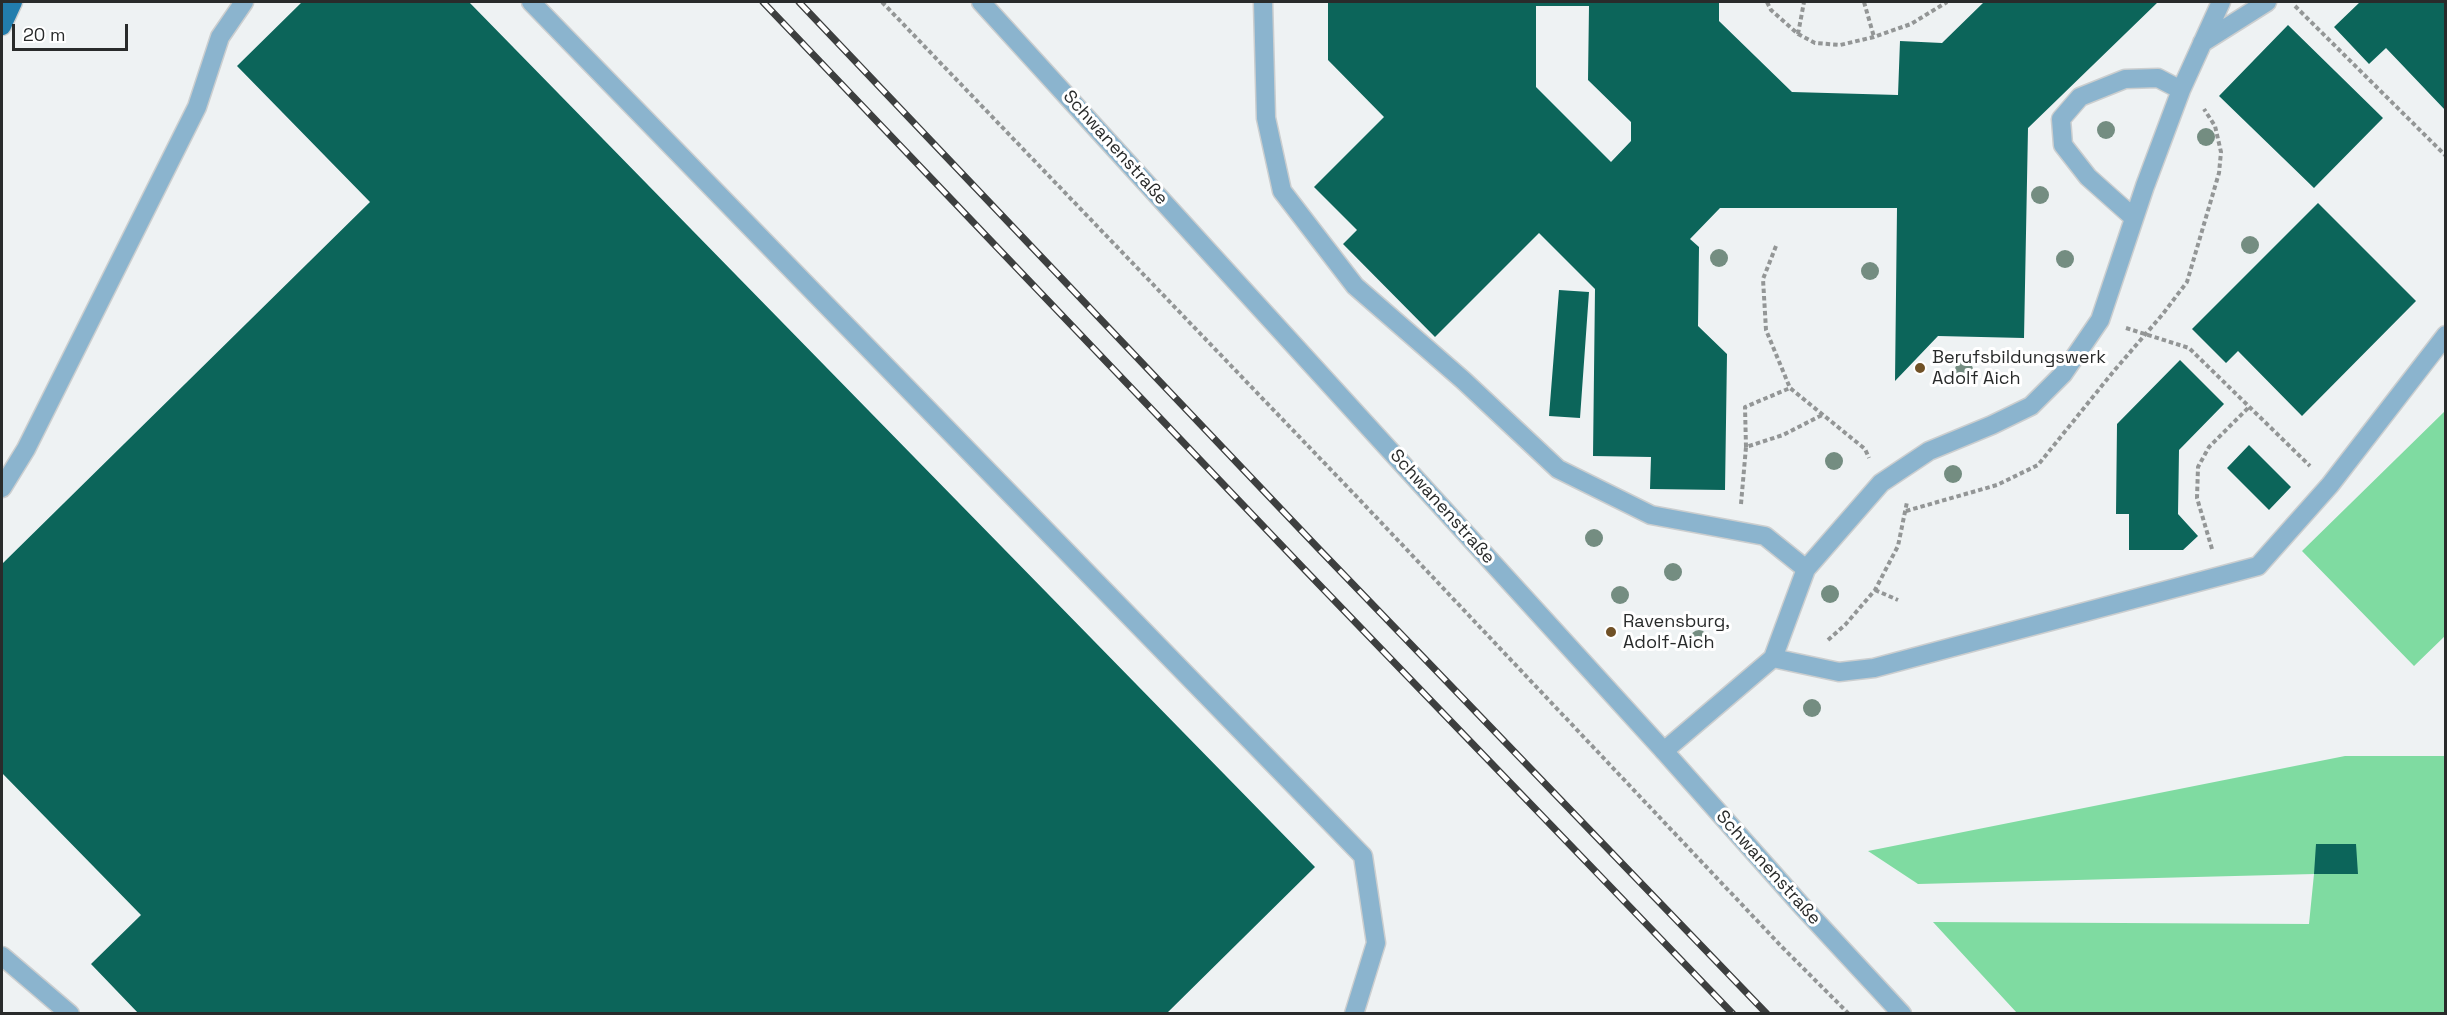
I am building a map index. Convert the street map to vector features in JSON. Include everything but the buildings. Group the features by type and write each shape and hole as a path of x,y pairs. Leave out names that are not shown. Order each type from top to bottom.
{"main road":[{"path":"2,26 13,2"}],"street":[{"path":"2,488 26,449 197,107 220,37 244,2"},
{"path":"531,2 1363,856 1376,943 1354,1014"},
{"name":"Schwanenstraße","path":"981,2 1902,1014"},
{"path":"1263,2 1266,118 1282,191 1356,286 1463,380 1558,469 1651,515 1765,536 1806,569"},
{"path":"1664,751 1773,658 1806,569 1881,483 1929,451 2031,406 2063,374 2100,320 2134,218 2181,90 2221,2"},
{"path":"2201,44 2267,2"},
{"path":"2134,218 2088,177 2063,145 2061,118 2080,97 2125,79 2158,78 2181,90"},
{"path":"1773,658 1839,672 1874,668 2258,566 2330,485 2445,335"},
{"path":"2,956 70,1014"}],"path":[{"path":"882,2 1358,498 1782,947 1849,1014"},
{"path":"1767,2 1771,10 1798,34 1815,43 1840,45 1874,37 1911,24 1947,2"},
{"path":"1798,34 1804,2"},
{"path":"1864,2 1874,37"},
{"path":"2290,2 2445,156"},
{"path":"1776,246 1764,279 1766,330 1790,388 1865,449 1881,483"},
{"path":"2100,320 2189,348 2330,485"},
{"path":"1739,531 1746,447 1745,407 1790,388"},
{"path":"2220,576 2197,498 2198,467 2209,447 2249,407"},
{"path":"1746,447 1783,435 1822,415"},
{"path":"1800,664 1845,625 1875,590 1898,546 1906,511 1907,494 1896,473"},
{"path":"1875,590 1898,600"}],"green space":[{"path":"2445,411 2445,636 2414,666 2302,551"},
{"path":"2345,756 2445,756 2445,1013 2017,1013 1933,922 2309,924 2314,874 1918,884 1868,851"}],"railway":[{"path":"763,2 1733,1014"},
{"path":"799,2 1318,548 1767,1014"}],"place":[{"name":"Berufsbildungswerk Adolf Aich","path":"1920,368"},
{"name":"Ravensburg, Adolf-Aich","path":"1611,632"}]}
